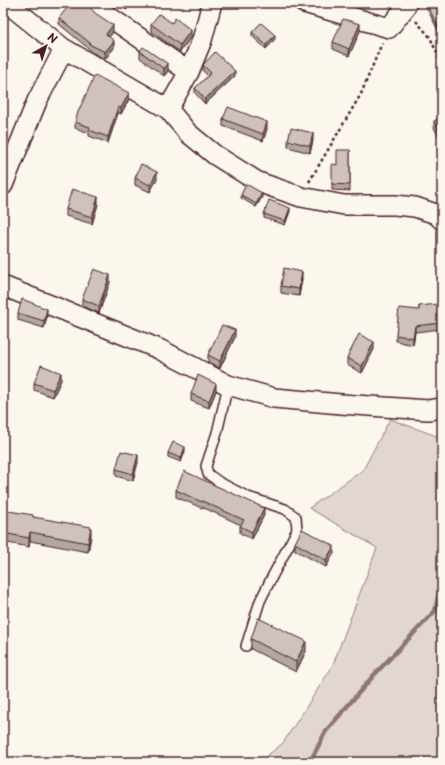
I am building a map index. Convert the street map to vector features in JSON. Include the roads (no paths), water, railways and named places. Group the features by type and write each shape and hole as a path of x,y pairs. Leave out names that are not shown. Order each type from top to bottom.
{"street":[{"path":"7,3 64,49 168,109 188,133 214,155 258,182 301,197 344,205 395,205 415,208 436,214 442,220"},
{"path":"94,3 101,11 189,72"},
{"path":"168,109 189,72 202,40 212,3"},
{"path":"304,3 389,28 406,6"},
{"path":"3,185 37,100 64,49"},
{"path":"3,286 159,349 228,385 274,398 428,410 442,408"}],"lane":[{"path":"228,385 217,433 206,466 208,474 219,482 248,497 285,509 296,517 297,530 260,601 246,646"}],"waterway":[{"path":"442,514 439,523 442,546"},
{"path":"310,762 326,731 374,675 435,611 442,579"}]}
